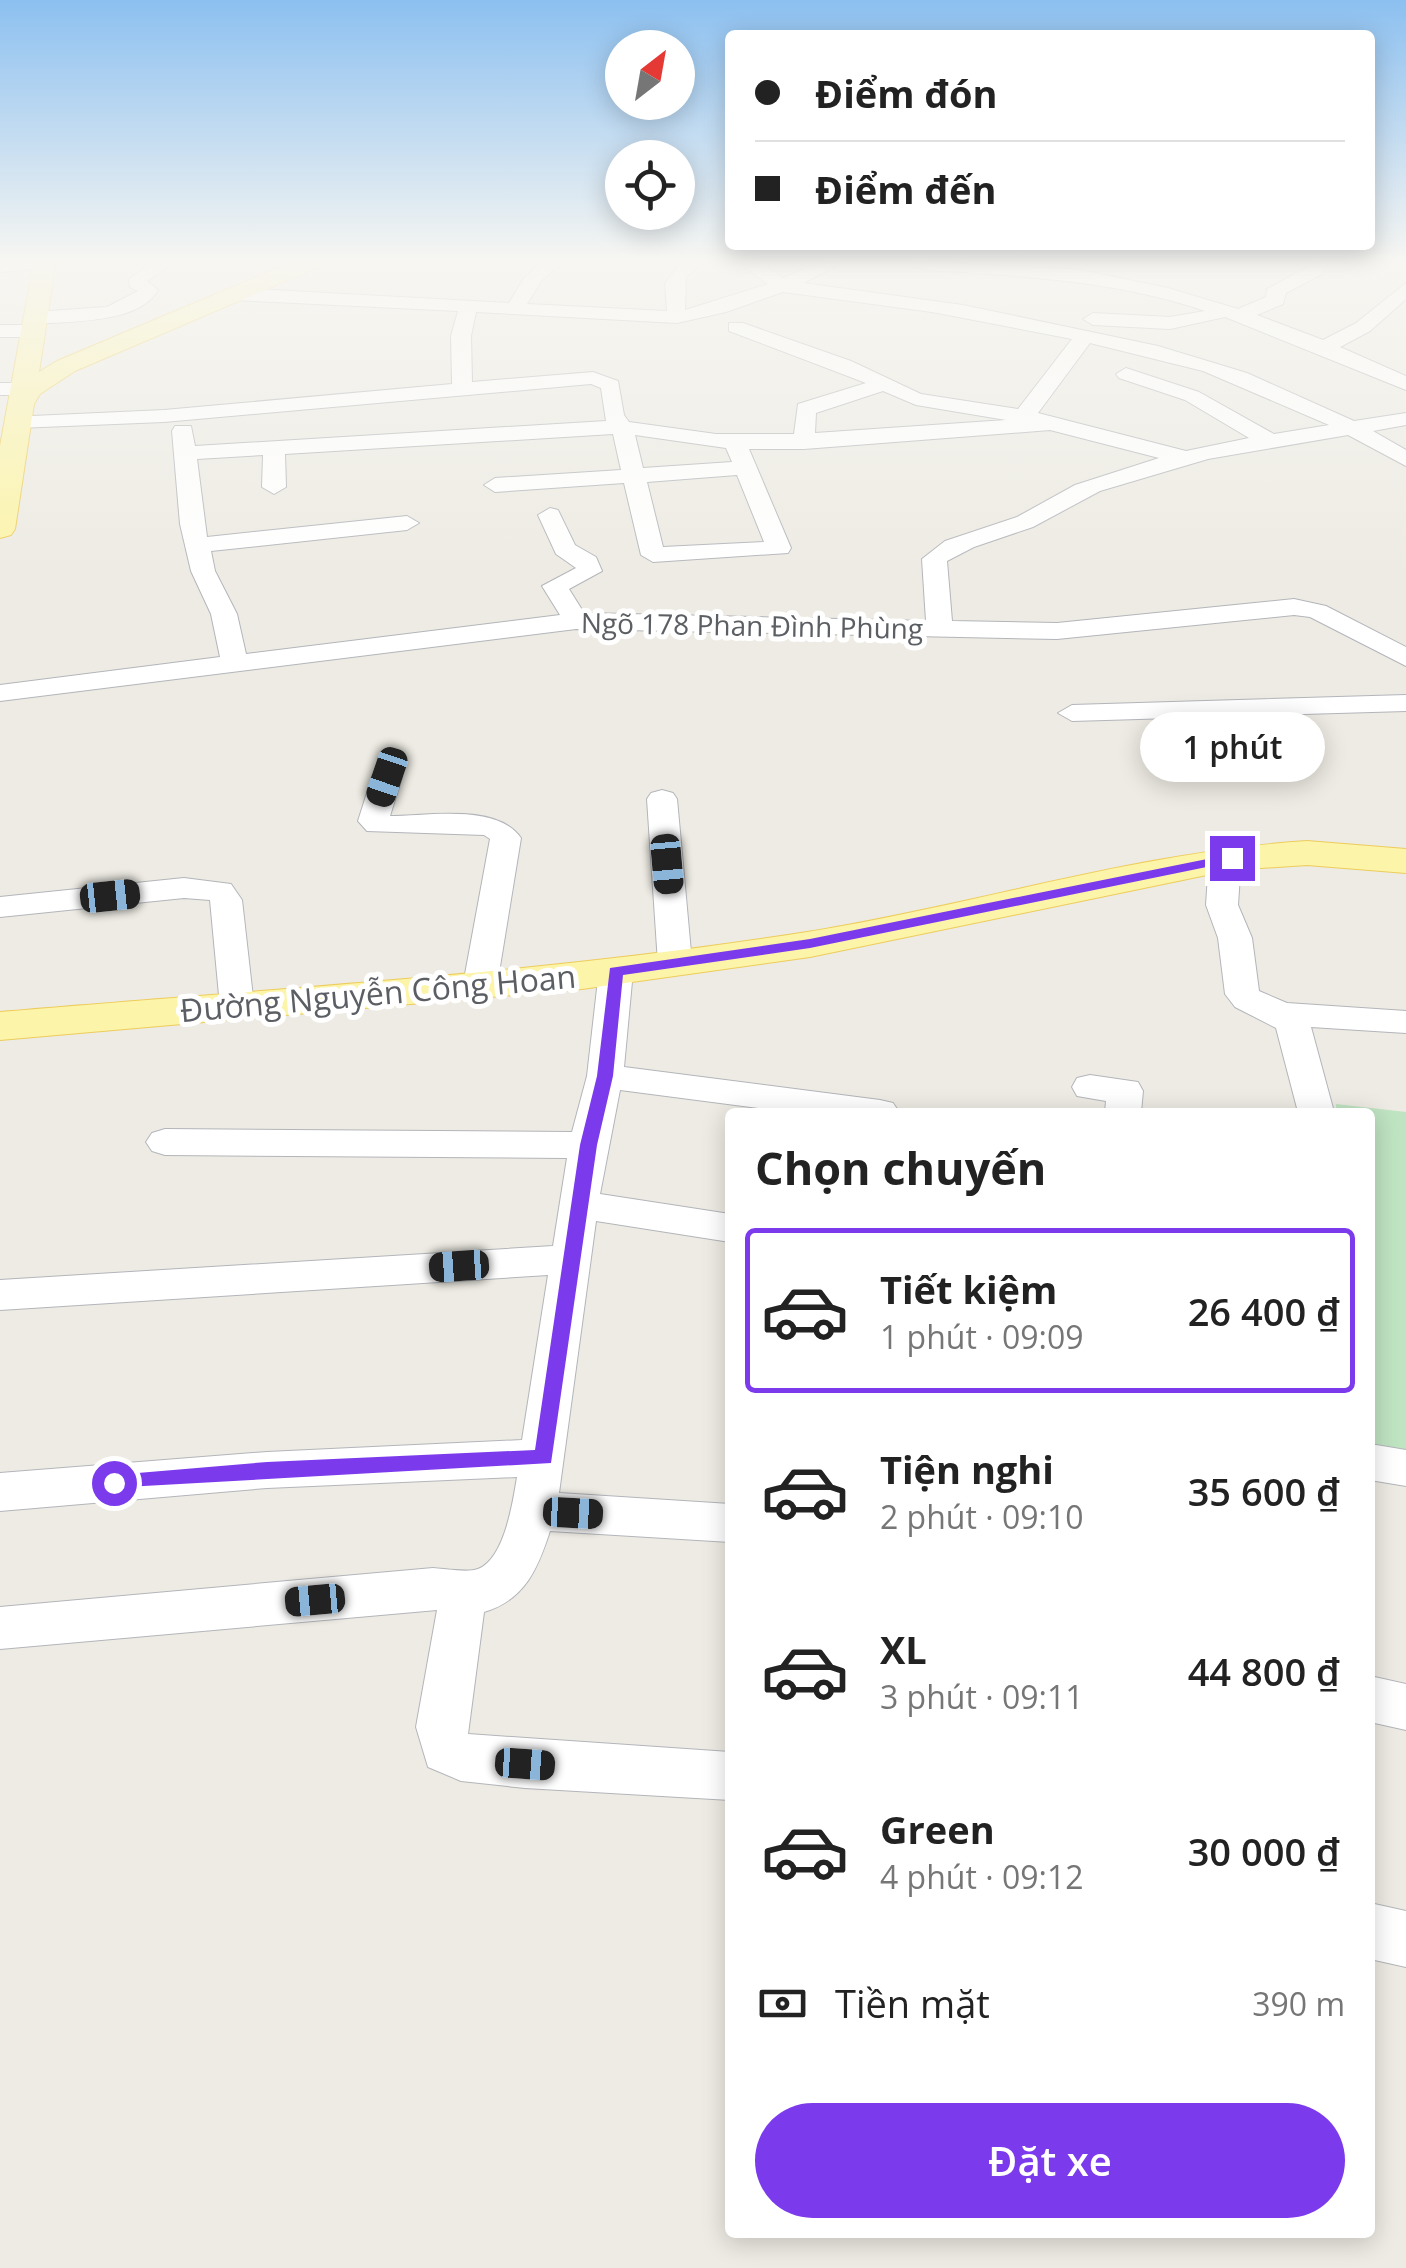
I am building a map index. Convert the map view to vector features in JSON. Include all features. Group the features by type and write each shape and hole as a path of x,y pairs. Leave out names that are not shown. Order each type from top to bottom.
{"main road":[{"path":"0,529 13,417 25,367"},
{"path":"13,417 30,389 66,367"},
{"name":"Đường Nguyễn Công Hoan","path":"0,1026 616,972 810,944 1225,860 1308,854 1406,861"}],"street":[{"path":"462,367 462,389"},
{"path":"848,367 916,399 1022,416 1186,458"},
{"path":"1022,416 1043,398 1060,367"},
{"path":"1206,367 1354,428 1406,459"},
{"path":"1366,367 1406,384"},
{"path":"13,417 172,416 217,403 462,389 593,378 609,371 613,416 622,427 653,554 779,548 736,442"},
{"path":"1126,374 1192,396 1270,441"},
{"path":"804,442 806,409 884,384"},
{"path":"172,416 186,453 188,500 203,571 224,614 235,666"},
{"name":"Ngõ 178 Phan Đình Phùng","path":"0,692 576,621 940,629 934,559 940,553 1027,521 1094,485 1186,458 1406,419"},
{"path":"186,453 622,427 736,442 804,442 1052,423"},
{"path":"274,447 274,487"},
{"path":"495,485 746,468"},
{"path":"550,515 565,549 587,562 590,571 555,586 576,621"},
{"path":"197,546 406,523"},
{"path":"940,629 1056,631 1306,608 1406,658"},
{"path":"1072,713 1406,703"},
{"path":"387,777 373,821 378,825 486,826 499,830 506,838 480,985"},
{"path":"662,799 675,963"},
{"path":"1225,860 1222,906 1235,938 1242,994 1255,1005 1279,1014 1406,1022"},
{"path":"0,907 184,888 220,891 226,900 237,1006"},
{"path":"0,1628 433,1589 486,1591 508,1574 534,1511 544,1458 588,1145 605,1076 616,972"},
{"path":"1279,1014 1292,1025 1315,1108"},
{"path":"605,1076 849,1108"},
{"path":"1090,1087 1125,1092 1123,1108"},
{"path":"165,1142 588,1145"},
{"path":"582,1205 725,1227"},
{"path":"0,1295 574,1258"},
{"path":"0,1492 267,1470 544,1458"},
{"path":"1375,1463 1406,1468"},
{"path":"534,1511 725,1522"},
{"path":"464,1590 441,1727 446,1750 461,1757 525,1764 725,1776"},
{"path":"1375,1700 1406,1707"},
{"path":"1375,1933 1406,1939"}],"green space":[{"path":"1336,1104 1371,1108 1336,1108"},
{"path":"1375,1108 1406,1112 1406,1452 1375,1447"}],"route":[{"path":"114,1483 267,1470 544,1458 588,1145 605,1076 616,972 810,944 1232,858"}]}
